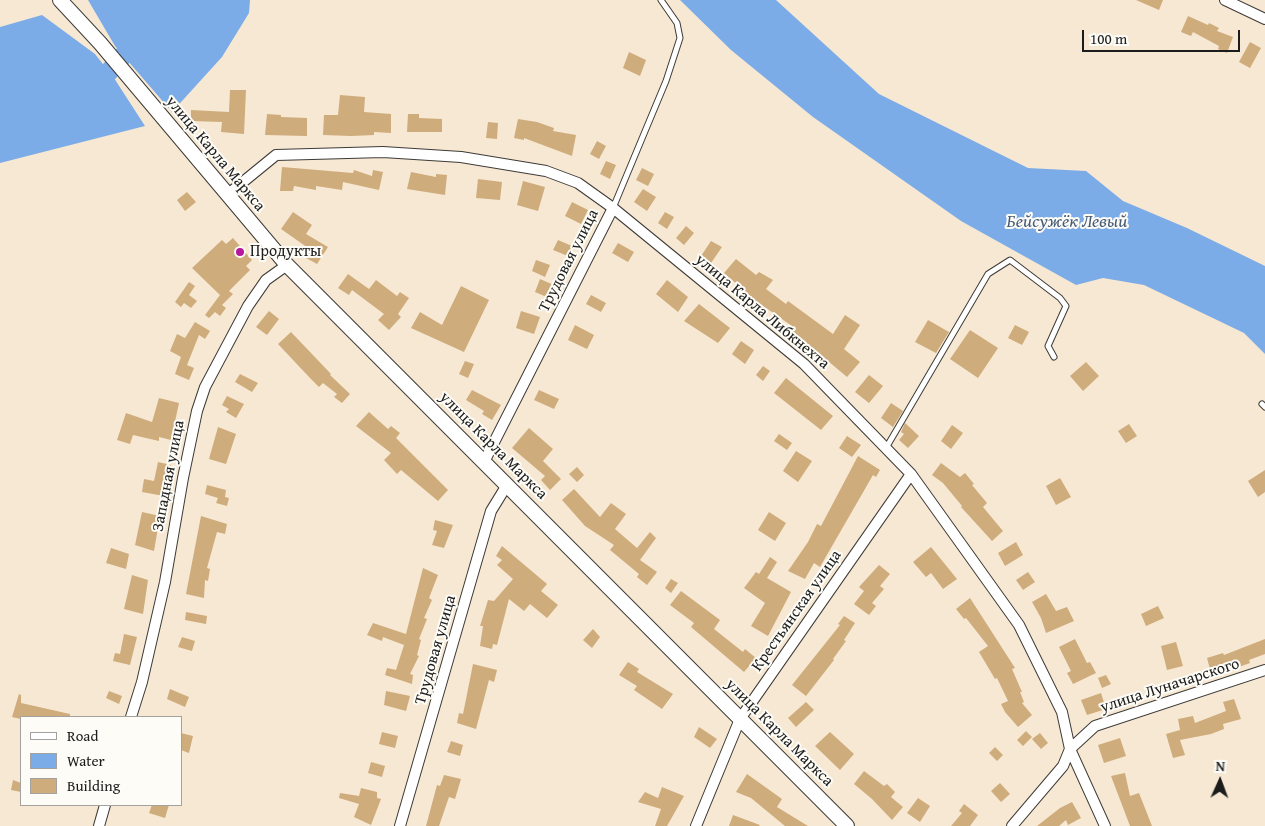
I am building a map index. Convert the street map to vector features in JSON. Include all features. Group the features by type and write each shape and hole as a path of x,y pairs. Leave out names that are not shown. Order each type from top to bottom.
{"main road":[{"name":"улица Карла Маркса","path":"60,0 100,43 287,265 847,826"}],"street":[{"path":"1225,0 1265,19"},
{"name":"улица Карла Либкнехта","path":"227,196 276,155 383,152 461,157 546,171 578,184 613,208 804,364 911,474 1019,626 1062,712 1070,749 1105,826"},
{"name":"Трудовая улица","path":"484,462 613,208"},
{"name":"Западная улица","path":"131,716 142,682 165,582 183,478 197,412 205,387 248,306 266,280 287,265"},
{"name":"Крестьянская улица","path":"696,826 740,719 911,474"},
{"name":"Трудовая улица","path":"400,826 492,511 507,485"},
{"name":"улица Луначарского","path":"1012,826 1063,766 1070,749 1096,726 1265,670"},
{"path":"99,826 105,806"}],"lane":[{"path":"613,208 666,81 680,38 676,23 661,0"},
{"path":"886,448 988,274 1010,260 1060,298 1066,306 1048,346 1054,357"}],"water":[{"path":"88,0 250,0 249,13 222,57 172,112 115,46"},
{"name":"Бейсужёк Левый","path":"680,0 776,0 879,94 1028,168 1086,171 1123,201 1187,228 1265,266 1265,354 1244,333 1144,285 1103,278 1076,285 961,221 813,117 731,50"},
{"path":"42,15 95,54 114,78 145,126 0,163 0,27"}],"building":[{"path":"1136,0 1163,0 1159,10"},
{"path":"1188,16 1208,25 1209,23 1219,28 1217,31 1233,37 1227,53 1218,49 1219,46 1193,32 1191,36 1181,32"},
{"path":"1250,42 1261,48 1250,68 1239,62"},
{"path":"629,52 646,60 640,76 623,68"},
{"path":"230,90 246,90 244,134 221,132 222,122 191,121 191,110 229,112"},
{"path":"340,95 365,97 364,112 391,114 391,133 374,132 374,135 351,136 323,135 324,115 338,115"},
{"path":"267,114 281,115 281,117 307,118 307,136 265,135"},
{"path":"408,114 419,114 419,118 442,119 442,132 407,132"},
{"path":"518,119 537,122 554,128 553,131 576,135 572,156 524,138 524,140 514,138"},
{"path":"488,122 498,123 497,139 486,138"},
{"path":"597,141 606,146 599,159 590,154"},
{"path":"606,161 616,165 610,179 600,174"},
{"path":"282,167 353,173 354,170 372,176 373,170 383,172 379,190 343,182 342,190 316,186 316,190 294,186 293,191 280,191"},
{"path":"642,168 654,174 648,186 636,180"},
{"path":"411,172 436,177 436,174 447,175 445,195 407,189"},
{"path":"478,179 502,182 500,200 476,198"},
{"path":"523,181 545,187 538,211 517,205"},
{"path":"643,189 656,197 647,211 634,202"},
{"path":"187,192 196,202 185,211 177,200"},
{"path":"572,202 588,210 581,224 565,216"},
{"path":"293,212 312,225 306,234 328,247 317,264 306,258 311,250 281,229"},
{"path":"665,212 674,217 667,229 658,223"},
{"path":"686,226 694,233 684,245 676,238"},
{"path":"233,238 252,260 246,266 250,270 229,291 233,294 222,305 226,308 220,316 215,312 209,318 205,315 220,295 192,268 222,240 226,244"},
{"path":"558,240 572,246 568,256 553,250"},
{"path":"711,241 722,247 711,263 701,256"},
{"path":"618,243 634,252 628,262 612,253"},
{"path":"736,259 756,275 759,272 773,280 766,289 786,304 788,301 833,334 845,315 860,325 844,349 860,362 847,377 790,329 792,326 756,301 724,273"},
{"path":"536,260 550,265 545,277 532,271"},
{"path":"348,274 369,289 376,280 397,296 400,292 409,298 398,314 401,317 389,330 378,320 384,314 352,290 349,295 338,288"},
{"path":"540,279 554,285 549,298 535,292"},
{"path":"667,280 688,297 678,312 656,294"},
{"path":"189,282 195,286 189,295 197,301 191,308 184,303 181,307 175,302"},
{"path":"461,286 489,300 464,352 411,328 420,312 442,325"},
{"path":"591,295 606,303 601,312 586,304"},
{"path":"699,304 730,328 718,343 684,321"},
{"path":"269,311 279,319 267,335 256,327"},
{"path":"521,311 540,317 534,334 516,328"},
{"path":"928,320 949,332 936,353 915,342"},
{"path":"195,322 210,331 205,339 199,335 187,365 194,368 189,380 175,374 181,357 170,351 177,334 185,338"},
{"path":"575,325 594,335 587,349 568,340"},
{"path":"1015,325 1029,332 1022,345 1008,338"},
{"path":"970,330 998,348 978,378 950,359"},
{"path":"291,332 350,394 342,403 334,397 337,394 323,383 319,387 278,344"},
{"path":"741,341 754,350 745,364 732,354"},
{"path":"465,361 474,364 468,378 459,374"},
{"path":"1086,362 1099,376 1083,391 1070,376"},
{"path":"763,366 770,371 763,381 756,375"},
{"path":"240,374 258,383 252,392 235,382"},
{"path":"869,375 883,386 869,403 855,392"},
{"path":"786,378 833,416 821,430 774,393"},
{"path":"472,390 501,405 492,420 482,414 484,411 466,400"},
{"path":"539,390 559,399 554,409 534,400"},
{"path":"227,396 244,404 236,418 226,412 229,409 222,405"},
{"path":"159,398 179,403 171,440 159,437 159,441 133,435 130,444 117,440 126,413 152,422"},
{"path":"891,403 903,411 893,427 881,418"},
{"path":"369,412 388,429 391,426 400,433 396,438 448,490 438,501 401,470 397,474 384,460 391,453 356,426"},
{"path":"905,423 919,436 908,448 899,440 904,434 901,432"},
{"path":"1129,424 1137,436 1126,443 1118,431"},
{"path":"952,425 963,433 951,449 941,441"},
{"path":"218,427 236,434 226,464 209,459"},
{"path":"529,428 553,449 543,461 561,479 550,490 541,480 545,476 512,448"},
{"path":"779,434 792,443 787,450 774,441"},
{"path":"847,436 861,445 852,457 839,448"},
{"path":"796,451 812,461 798,482 783,471"},
{"path":"858,456 880,470 876,477 873,475 820,567 814,563 805,579 788,571 808,542 817,524 821,526"},
{"path":"158,462 171,465 164,496 142,492 144,479 154,481"},
{"path":"941,463 960,477 965,473 987,503 983,507 1003,531 992,541 961,507 943,483 932,475"},
{"path":"577,467 584,475 577,482 569,474"},
{"path":"1265,470 1265,492 1258,497 1248,481"},
{"path":"1060,478 1071,497 1056,505 1046,486"},
{"path":"207,485 226,490 225,497 229,498 227,506 216,503 218,498 205,494"},
{"path":"574,489 600,517 611,503 626,514 615,529 637,548 650,532 656,538 640,560 657,572 647,585 637,577 639,574 610,550 614,545 585,526 562,500"},
{"path":"142,512 160,516 154,551 135,545"},
{"path":"769,512 786,523 775,541 758,530"},
{"path":"201,516 227,524 225,534 217,532 207,568 210,569 208,581 205,580 204,598 186,594"},
{"path":"435,520 453,525 444,548 432,545 437,531 433,530"},
{"path":"1016,542 1023,555 1005,566 998,553"},
{"path":"502,546 547,584 541,591 558,605 547,618 530,604 524,611 509,599 497,645 493,644 492,649 480,646 483,626 480,626 488,600 494,601 513,579 497,565 502,560 496,556"},
{"path":"931,547 957,579 943,589 931,573 926,577 913,562"},
{"path":"111,548 129,554 126,569 106,563"},
{"path":"770,557 777,562 767,578 791,592 768,636 751,626 765,603 744,588 756,572 759,574"},
{"path":"879,565 890,574 880,586 884,589 872,603 876,606 869,615 854,604 864,591 859,587"},
{"path":"423,568 438,575 429,598 432,600 424,618 427,619 419,639 421,640 417,655 419,656 410,674 413,675 412,684 385,675 387,668 396,670 404,645 383,637 382,641 367,635 373,623 406,634"},
{"path":"1028,572 1035,582 1023,590 1016,580"},
{"path":"132,575 148,580 143,614 124,609"},
{"path":"671,579 678,583 671,593 665,588"},
{"path":"681,591 720,620 714,629 743,652 745,649 756,658 744,672 691,627 694,623 670,605"},
{"path":"1046,594 1056,611 1067,607 1074,621 1046,633 1041,618 1032,602"},
{"path":"970,598 1015,668 1012,669 1022,692 1020,692 1024,702 1022,703 1032,715 1018,727 1005,712 1001,704 1008,701 997,678 995,679 979,652 988,646 966,618 964,619 956,609"},
{"path":"1158,606 1164,618 1146,626 1141,614"},
{"path":"186,612 207,616 206,624 185,620"},
{"path":"844,616 855,623 834,660 806,696 792,685 840,625 838,624"},
{"path":"593,629 600,637 592,648 583,640"},
{"path":"124,634 137,637 130,665 113,661 115,653 120,654"},
{"path":"182,637 195,641 192,651 178,647"},
{"path":"1075,639 1087,663 1090,662 1096,673 1073,684 1067,673 1071,671 1059,647"},
{"path":"1265,639 1265,654 1249,660 1250,663 1236,668 1235,666 1211,673 1207,658 1223,653 1224,655"},
{"path":"1176,642 1183,666 1167,670 1161,646"},
{"path":"628,662 639,669 637,672 673,694 662,709 634,690 637,686 619,675"},
{"path":"473,664 497,670 494,682 489,680 476,729 457,723 459,713 463,714"},
{"path":"1106,675 1111,684 1102,688 1098,678"},
{"path":"170,689 189,697 185,707 167,699"},
{"path":"109,691 122,696 119,704 106,698"},
{"path":"386,691 410,696 406,711 384,705"},
{"path":"1101,693 1106,709 1087,715 1081,700"},
{"path":"19,694 21,695 21,703 70,714 70,716 20,716 20,719 12,717"},
{"path":"1234,699 1241,719 1223,724 1224,729 1211,734 1180,740 1185,755 1173,758 1166,734 1180,730 1178,719 1193,716 1195,723 1226,711 1223,702"},
{"path":"806,702 814,710 796,727 788,718"},
{"path":"699,727 717,739 710,748 694,737"},
{"path":"1026,731 1032,737 1023,746 1017,740"},
{"path":"382,732 398,736 395,748 379,744"},
{"path":"830,732 854,754 840,770 815,746"},
{"path":"182,733 193,736 189,753 182,750"},
{"path":"1040,733 1048,743 1041,749 1032,739"},
{"path":"1120,738 1126,756 1104,763 1098,745"},
{"path":"451,741 463,745 460,756 447,752"},
{"path":"995,747 1003,755 997,761 989,753"},
{"path":"371,762 385,766 382,777 368,773"},
{"path":"864,771 884,786 887,784 895,792 891,797 903,807 892,820 854,784"},
{"path":"1125,773 1130,796 1139,793 1152,826 1130,826 1111,776"},
{"path":"747,774 782,799 777,807 808,826 785,826 751,798 736,792"},
{"path":"444,775 461,779 455,799 449,797 439,826 426,826 437,785 440,786"},
{"path":"13,780 20,783 20,792 11,790"},
{"path":"1000,783 1010,794 1001,802 991,791"},
{"path":"662,787 684,796 667,826 655,826 661,809 638,802 645,792 658,798"},
{"path":"361,788 377,792 377,798 381,799 371,825 354,817 359,804 339,798 340,793 359,796"},
{"path":"918,798 930,806 920,822 907,813"},
{"path":"1072,802 1081,818 1068,825 1066,820 1059,826 1037,826 1060,808"},
{"path":"964,804 978,815 970,826 951,826 962,813 959,811"},
{"path":"152,806 169,806 165,818 149,813"},
{"path":"733,815 760,825 729,826"}],"waterway":[{"name":"Бейсужёк Левый","path":"93,90 142,34 156,0"}],"place":[{"name":"Продукты","path":"240,252"}]}
